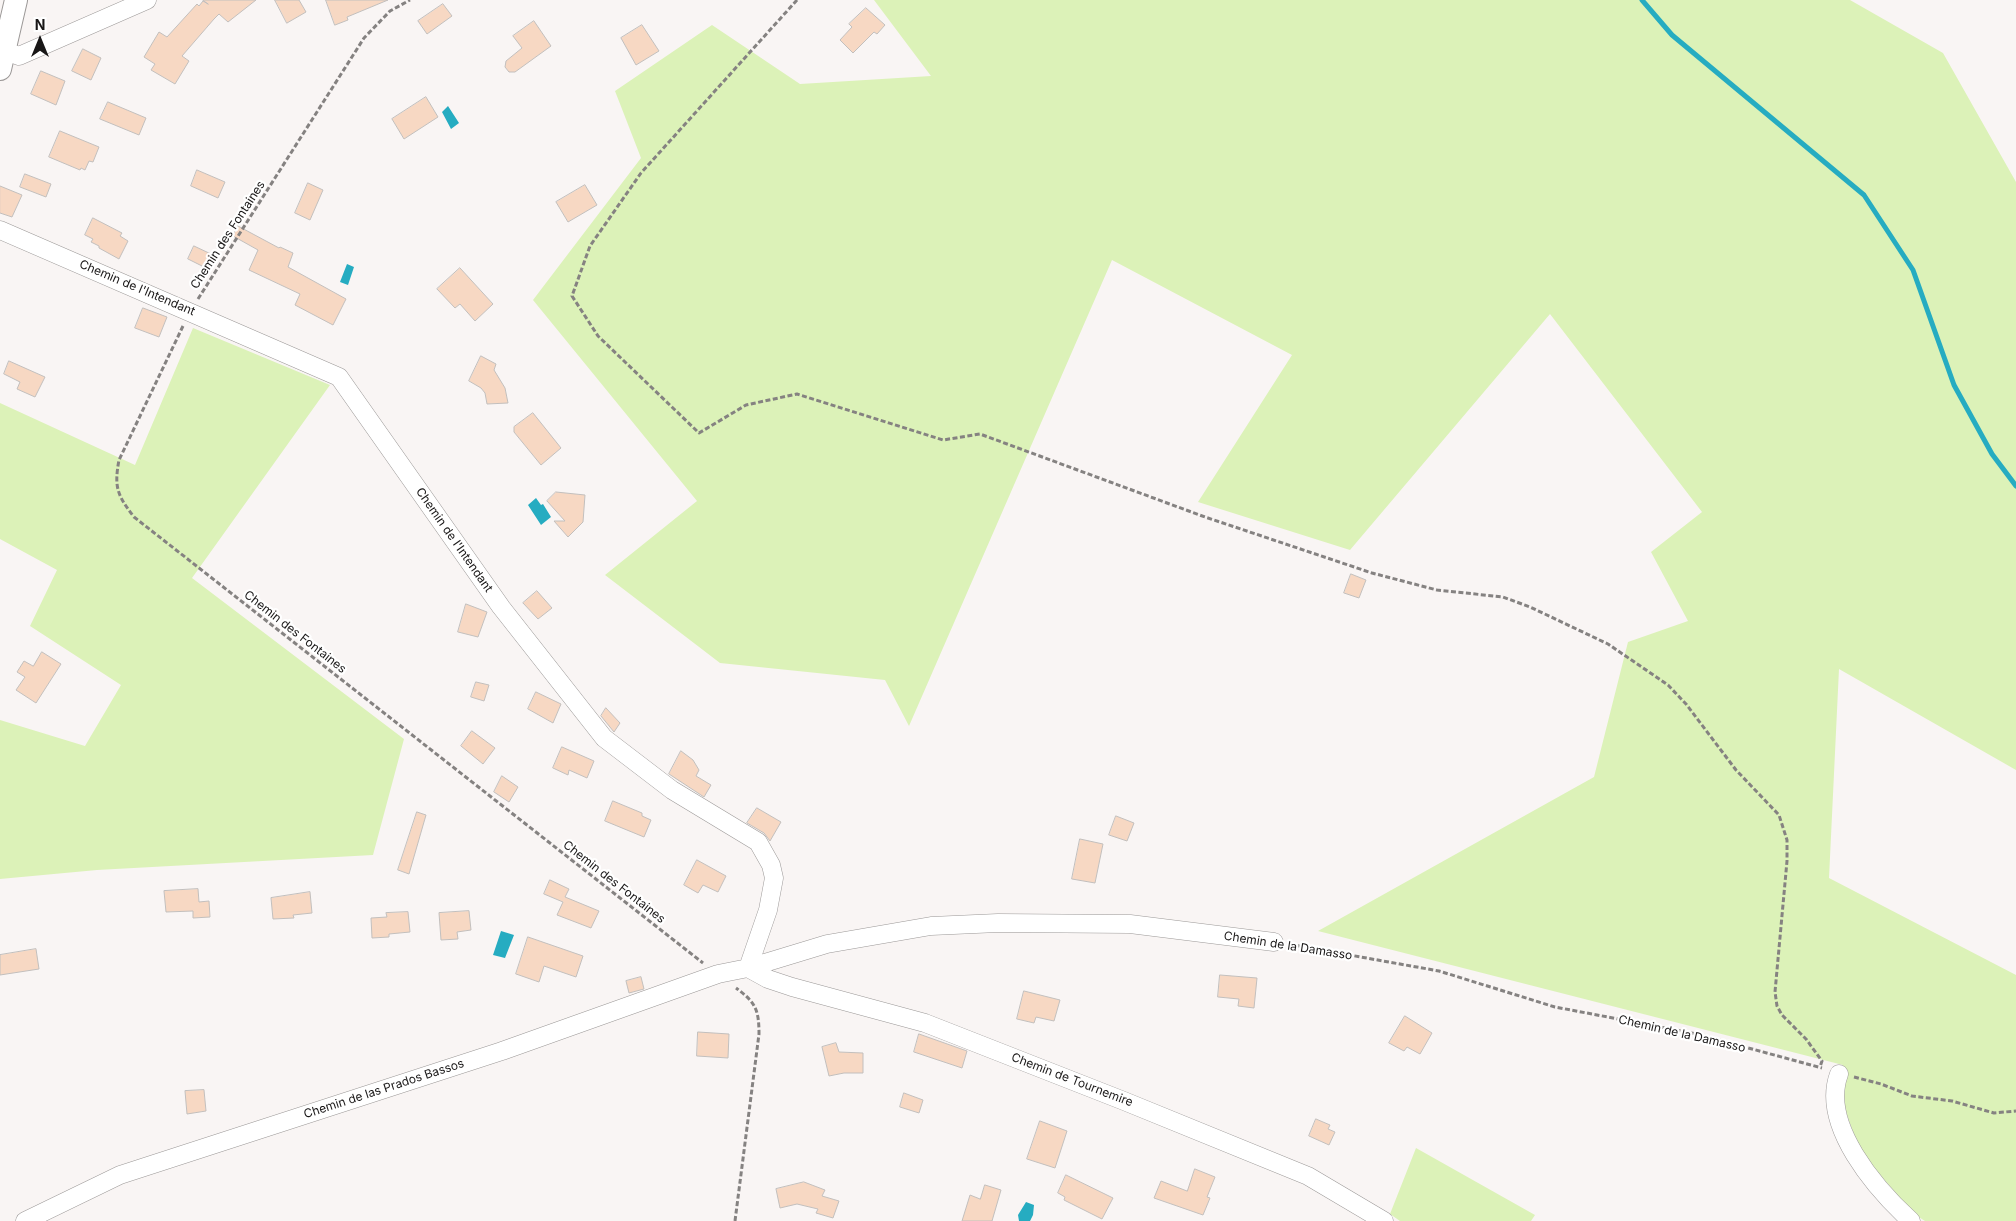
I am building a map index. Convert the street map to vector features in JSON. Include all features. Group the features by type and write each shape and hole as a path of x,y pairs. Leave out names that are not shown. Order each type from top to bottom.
{"street":[{"path":"16,0 2,60 19,56 148,0"},
{"name":"Chemin de l'Intendant","path":"0,230 339,377 501,607 604,738 672,790 758,842 771,865 774,878 768,910 748,968"},
{"name":"Chemin de la Damasso","path":"748,968 827,944 931,926 1130,924 1274,942"},
{"name":"Chemin de las Prados Bassos","path":"25,1221 120,1175 502,1051 718,974 748,968"},
{"name":"Chemin de Tournemire","path":"748,968 792,987 926,1023 1124,1101 1308,1176 1384,1221"},
{"path":"1839,1074 1834,1086 1835,1100 1840,1123 1852,1148 1871,1179 1912,1221"}],"path":[{"name":"Chemin des Fontaines","path":"410,0 390,11 364,38 190,311 118,460 116,478 120,499 134,517 747,996 759,1016 759,1034 735,1221"},
{"path":"797,0 641,173 590,246 572,296 598,336 699,433 746,404 797,394 943,440 980,434 1196,514 1372,573 1437,590 1504,597 1530,606 1608,644 1668,685 1686,704 1736,770 1779,815 1787,840 1788,861 1775,992 1777,1006 1822,1060 1820,1068"},
{"name":"Chemin de la Damasso","path":"1274,942 1439,971 1555,1007 1697,1034 1881,1084 1912,1096 1952,1101 1994,1114 2016,1111"}],"green space":[{"path":"874,0 1850,0 1943,53 2016,182 2016,770 1839,669 1829,878 2016,975 2016,1221 1925,1221 1914,1214 1860,1152 1841,1098 1843,1065 1318,931 1594,777 1628,642 1688,621 1651,552 1702,512 1550,314 1350,550 1198,502 1292,355 1112,260 909,726 885,680 720,663 605,575 697,501 533,300 641,158 615,91 712,25 800,84 931,76"},
{"path":"193,328 330,385 192,578 404,739 373,855 97,870 0,879 0,720 85,746 121,685 30,626 57,570 0,539 0,403 135,465"},
{"path":"1416,1148 1535,1215 1531,1221 1400,1221 1390,1214"}],"water":[{"path":"448,106 459,123 451,129 442,112"},
{"path":"347,264 354,267 348,285 340,282"},
{"path":"536,498 541,505 543,504 551,517 541,525 528,505"},
{"path":"501,931 514,935 505,958 493,955"},
{"path":"1026,1202 1034,1205 1033,1215 1030,1221 1019,1221 1018,1215"}],"building":[{"path":"203,0 256,0 228,22 219,14 214,19 182,56 189,61 175,84 151,70 155,64 144,57 159,32 167,37 197,4 199,6 203,1 208,4"},
{"path":"275,0 299,0 306,12 287,23"},
{"path":"326,0 388,0 347,17 348,20 335,25"},
{"path":"443,4 452,16 427,34 418,21"},
{"path":"866,8 885,25 877,34 874,32 853,53 840,40 852,27 849,24"},
{"path":"534,21 551,46 515,72 509,72 505,67 506,61 522,48 513,36"},
{"path":"642,25 659,51 636,65 621,38"},
{"path":"83,49 101,58 91,80 72,71"},
{"path":"41,71 65,81 56,105 31,94"},
{"path":"426,97 438,117 404,139 392,119"},
{"path":"108,102 146,118 139,135 100,119"},
{"path":"60,131 99,147 93,162 89,161 85,170 81,168 80,170 49,157"},
{"path":"197,170 225,182 218,198 191,186"},
{"path":"25,174 51,184 46,197 20,187"},
{"path":"308,183 323,190 310,220 295,213"},
{"path":"585,185 597,205 568,222 556,202"},
{"path":"0,186 22,195 12,217 0,213"},
{"path":"93,218 122,233 120,236 128,241 119,259 99,248 99,246 91,242 93,239 85,235"},
{"path":"238,226 279,248 293,253 288,267 346,299 333,325 295,305 300,294 249,270 258,250 233,236"},
{"path":"194,246 211,254 204,267 188,259"},
{"path":"460,268 493,304 475,321 460,304 455,308 437,289"},
{"path":"143,308 167,317 159,337 135,328"},
{"path":"481,356 496,364 494,370 505,388 508,403 487,404 485,393 481,388 469,381"},
{"path":"9,361 45,377 35,397 17,389 20,382 4,374"},
{"path":"533,413 561,448 541,465 514,432 514,427"},
{"path":"556,492 585,495 583,522 568,537 554,521 565,521 547,501"},
{"path":"1351,574 1366,580 1359,598 1344,593"},
{"path":"537,591 552,608 538,619 523,603"},
{"path":"466,604 487,612 478,637 458,632"},
{"path":"42,652 61,664 36,703 16,690 25,677 17,672 24,661 33,666"},
{"path":"476,682 489,685 484,701 471,697"},
{"path":"536,692 561,704 553,723 528,709"},
{"path":"606,708 620,723 614,732 601,716"},
{"path":"472,731 495,748 483,764 461,746"},
{"path":"562,747 594,761 587,778 569,770 568,775 553,768"},
{"path":"681,751 693,760 699,770 696,776 711,785 704,797 669,774"},
{"path":"502,776 518,787 509,802 494,792"},
{"path":"613,801 642,813 642,816 651,820 644,837 605,821"},
{"path":"757,808 781,822 770,841 764,833 747,823"},
{"path":"417,812 426,815 409,874 398,870"},
{"path":"1116,816 1134,823 1127,841 1109,835"},
{"path":"1080,839 1103,844 1095,883 1072,879"},
{"path":"697,860 726,876 718,892 703,885 698,893 684,885"},
{"path":"550,880 569,889 565,897 599,911 591,928 557,915 563,902 544,894"},
{"path":"198,889 199,902 209,901 210,917 193,918 193,911 166,912 164,891"},
{"path":"310,892 312,913 293,915 294,918 273,919 271,898"},
{"path":"469,911 471,930 457,932 458,939 441,940 439,913"},
{"path":"408,912 410,932 389,934 389,937 372,938 371,918 387,917 386,913"},
{"path":"528,937 583,956 576,977 544,966 539,982 516,974"},
{"path":"36,949 39,969 0,975 0,955"},
{"path":"1220,975 1257,978 1254,1008 1238,1006 1239,999 1218,997"},
{"path":"641,977 644,989 629,993 626,981"},
{"path":"1024,991 1060,1000 1054,1021 1036,1017 1034,1023 1017,1019"},
{"path":"1405,1016 1432,1033 1420,1054 1407,1047 1404,1051 1389,1043"},
{"path":"698,1032 729,1034 728,1058 697,1056"},
{"path":"919,1034 967,1051 962,1068 914,1052"},
{"path":"836,1043 839,1052 863,1053 863,1073 844,1073 829,1076 822,1047"},
{"path":"204,1090 206,1111 187,1114 185,1091"},
{"path":"904,1093 923,1100 919,1113 900,1107"},
{"path":"1316,1119 1330,1125 1328,1129 1335,1132 1329,1145 1309,1136"},
{"path":"1040,1121 1067,1131 1055,1168 1027,1159"},
{"path":"1195,1169 1215,1177 1207,1197 1210,1198 1203,1215 1154,1198 1161,1181 1187,1191"},
{"path":"1066,1175 1113,1198 1102,1219 1064,1200 1065,1197 1058,1193"},
{"path":"804,1182 825,1190 822,1196 839,1201 833,1218 816,1213 818,1209 797,1204 780,1208 776,1189"},
{"path":"985,1185 1001,1190 992,1221 962,1221 970,1195 980,1199"}],"waterway":[{"path":"1642,0 1672,35 1864,195 1913,270 1954,385 1992,454 2016,486"}]}
